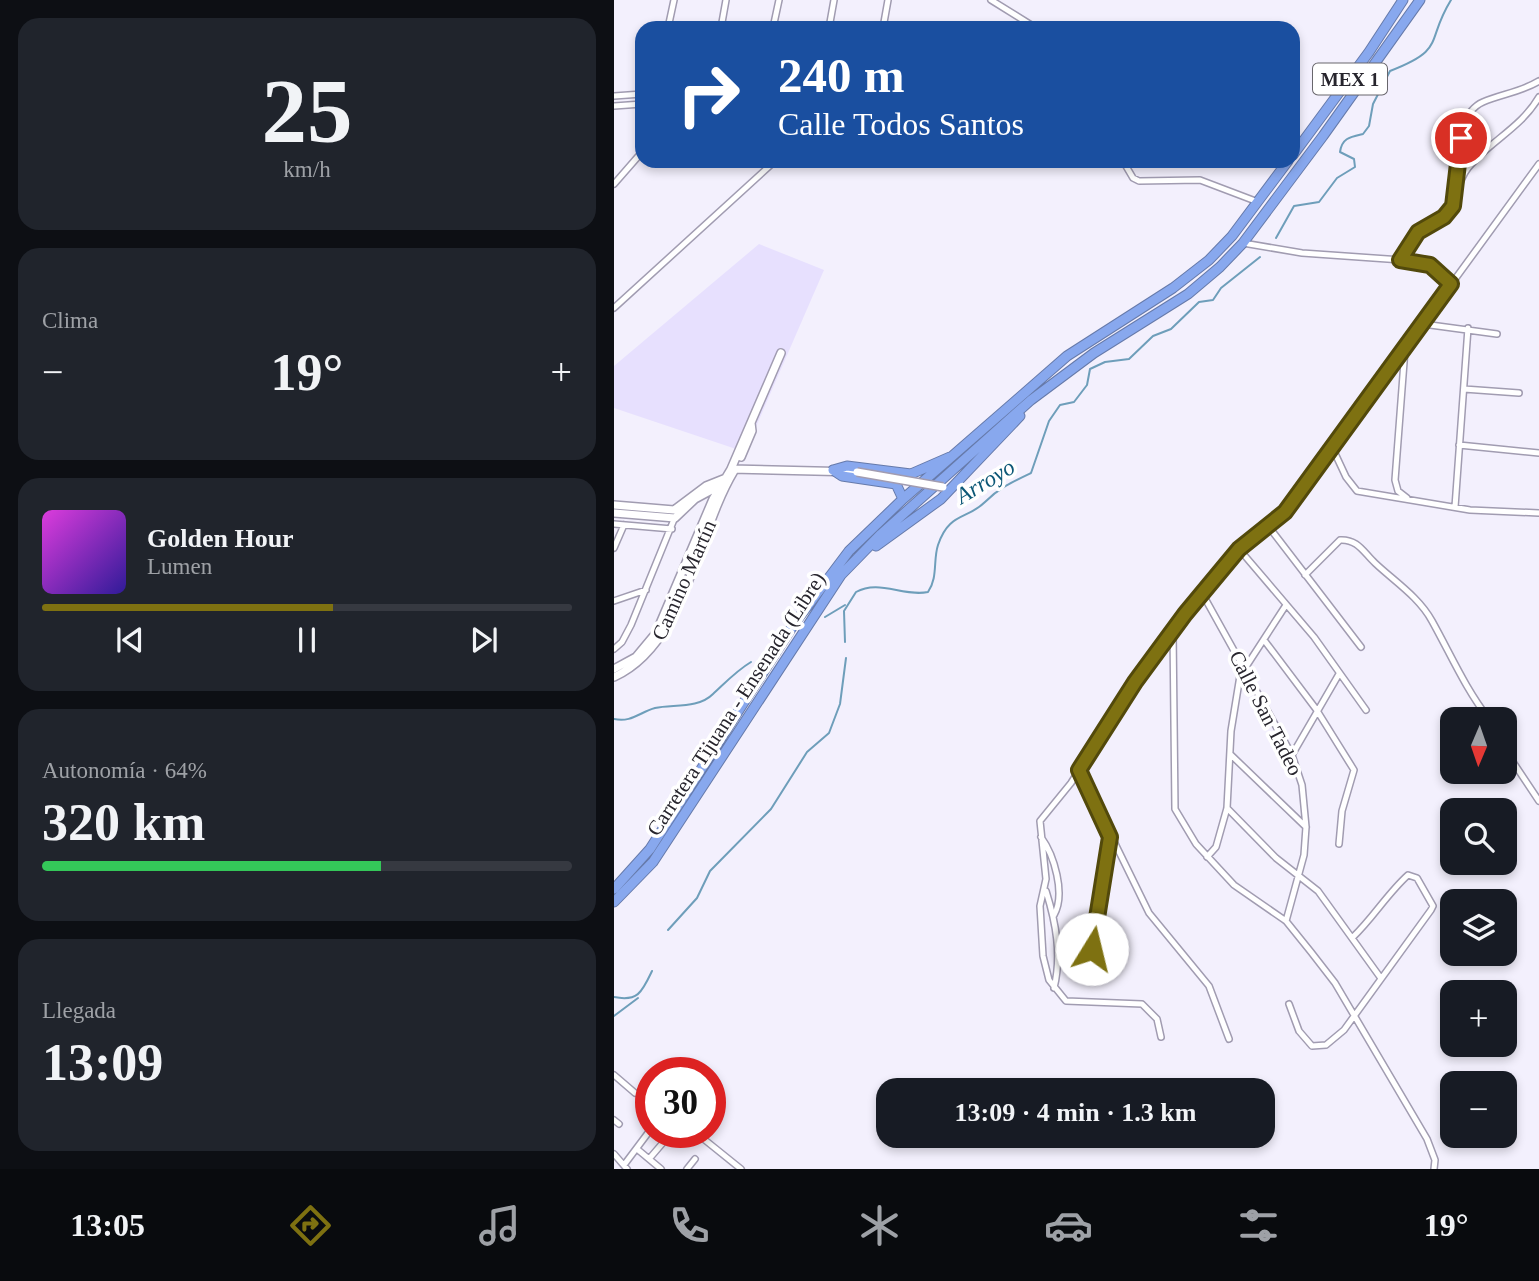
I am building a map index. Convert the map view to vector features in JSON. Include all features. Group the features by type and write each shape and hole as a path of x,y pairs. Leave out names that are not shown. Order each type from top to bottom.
{"highway":[{"name":"MEX 1","path":"1300,146 1361,63 1403,0"},
{"name":"Carretera Tijuana - Ensenada (Libre)","path":"1300,165 1420,0"},
{"name":"Carretera Tijuana - Ensenada (Libre)","path":"614,889 650,849 814,594 850,551 903,499 1067,356 1201,267 1232,236 1283,168"},
{"name":"Carretera Tijuana - Ensenada (Libre)","path":"614,902 653,862 803,629 857,558 1031,400 1094,353 1196,288 1243,243 1298,168"},
{"path":"857,558 870,552 947,488 967,475 988,447 1018,419 1031,400"},
{"path":"833,470 847,466 911,474 951,456"},
{"path":"833,470 848,477 896,484 903,499"}],"street":[{"path":"670,21 674,0"},
{"path":"722,21 727,0"},
{"path":"774,21 779,0"},
{"path":"830,21 834,0"},
{"path":"884,21 888,0"},
{"path":"991,0 1025,21"},
{"path":"1400,260 1418,232 1449,213 1456,189 1461,138 1474,109 1480,103 1514,94 1539,81"},
{"path":"614,96 635,94"},
{"path":"1456,189 1468,167 1516,128 1539,97"},
{"path":"614,106 635,104"},
{"path":"614,184 635,160"},
{"path":"1054,988 1058,962 1054,915 1046,890 1039,834 1040,821 1079,770 1135,682 1173,631 1239,549 1285,512 1539,164"},
{"path":"614,308 767,168"},
{"path":"1127,168 1139,181 1200,180 1258,202"},
{"path":"1243,243 1315,254 1400,260 1430,265 1451,284"},
{"path":"1423,324 1497,334"},
{"path":"1455,507 1468,328"},
{"path":"1405,349 1394,480 1398,491 1409,499"},
{"name":"Camino Martín","path":"614,669 636,657 656,633 725,481 752,431 752,423 781,353"},
{"path":"1464,389 1519,393"},
{"path":"1459,445 1539,453"},
{"path":"1332,447 1346,477 1357,491 1455,507 1539,513"},
{"path":"733,468 857,472 947,488"},
{"path":"614,649 622,642 646,590 672,528 675,514 706,486 725,481"},
{"name":"Camino Martín","path":"614,677 641,661 663,634 725,481"},
{"path":"614,505 675,514"},
{"path":"614,513 675,514"},
{"path":"614,524 672,528"},
{"path":"614,548 624,525"},
{"path":"1269,527 1361,647"},
{"path":"1305,575 1336,542 1354,542 1396,579 1432,618 1455,670 1481,707"},
{"path":"1239,549 1314,637 1366,710"},
{"path":"614,601 646,590"},
{"name":"Calle San Tadeo","path":"1202,593 1246,667 1292,755 1302,785 1306,827 1299,875 1286,921"},
{"path":"1207,857 1216,848 1227,808 1235,701 1240,676 1286,605"},
{"path":"1173,631 1172,796 1175,809 1187,831 1207,857 1240,890 1286,921 1335,983 1354,1020 1427,1139 1435,1160 1434,1169"},
{"path":"1264,640 1316,709 1354,770 1342,811 1340,844"},
{"path":"1292,755 1316,709 1339,674"},
{"path":"1230,754 1306,827"},
{"path":"1517,768 1539,801"},
{"path":"1079,770 1110,837 1157,925 1209,986 1229,1039"},
{"path":"1227,808 1276,858 1318,891 1380,977"},
{"path":"1039,834 1053,859 1058,904 1054,915"},
{"path":"1092,949 1110,837"},
{"path":"1289,1004 1299,1031 1308,1043 1317,1047 1335,1039 1354,1020 1380,977 1433,906 1417,878 1408,875 1353,937"},
{"path":"1046,890 1040,905 1042,945 1044,968 1054,988 1066,1001 1142,1004 1157,1018 1161,1037"},
{"path":"614,1074 635,1093"},
{"path":"649,1159 659,1148"},
{"path":"715,1148 739,1168"},
{"path":"614,1154 626,1167 637,1149 661,1169"},
{"path":"687,1169 695,1159"}],"shaded area":[{"path":"759,244 824,270 745,452 614,408 614,366"}],"waterway":[{"name":"Arroyo","path":"1276,238 1294,206 1319,202 1337,178 1355,167 1354,159 1340,152 1343,144 1351,137 1363,134 1369,126 1373,104 1390,71 1420,57 1427,50 1451,0"},
{"name":"Arroyo","path":"845,642 844,611 856,592 873,587 928,592 933,581 938,545 947,527 978,508 1001,489 1031,473 1049,421 1060,405 1074,402 1087,385 1090,369 1105,362 1129,359 1153,336 1171,329 1199,302 1213,300 1221,288 1260,257"},
{"path":"825,617 845,605"},
{"name":"Arroyo","path":"668,930 697,898 710,871 771,809 807,752 829,733 840,704 846,658"},
{"path":"614,719 630,718 655,708 700,702 751,662"},
{"name":"Arroyo","path":"614,997 634,997 645,985 652,971"},
{"path":"614,1016 638,998"}],"route":[{"path":"1092,949 1110,837 1079,770 1135,682 1185,614 1239,549 1275,523 1285,512 1451,284 1430,265 1400,260 1403,250 1418,232 1444,217 1453,206 1461,138"}]}
